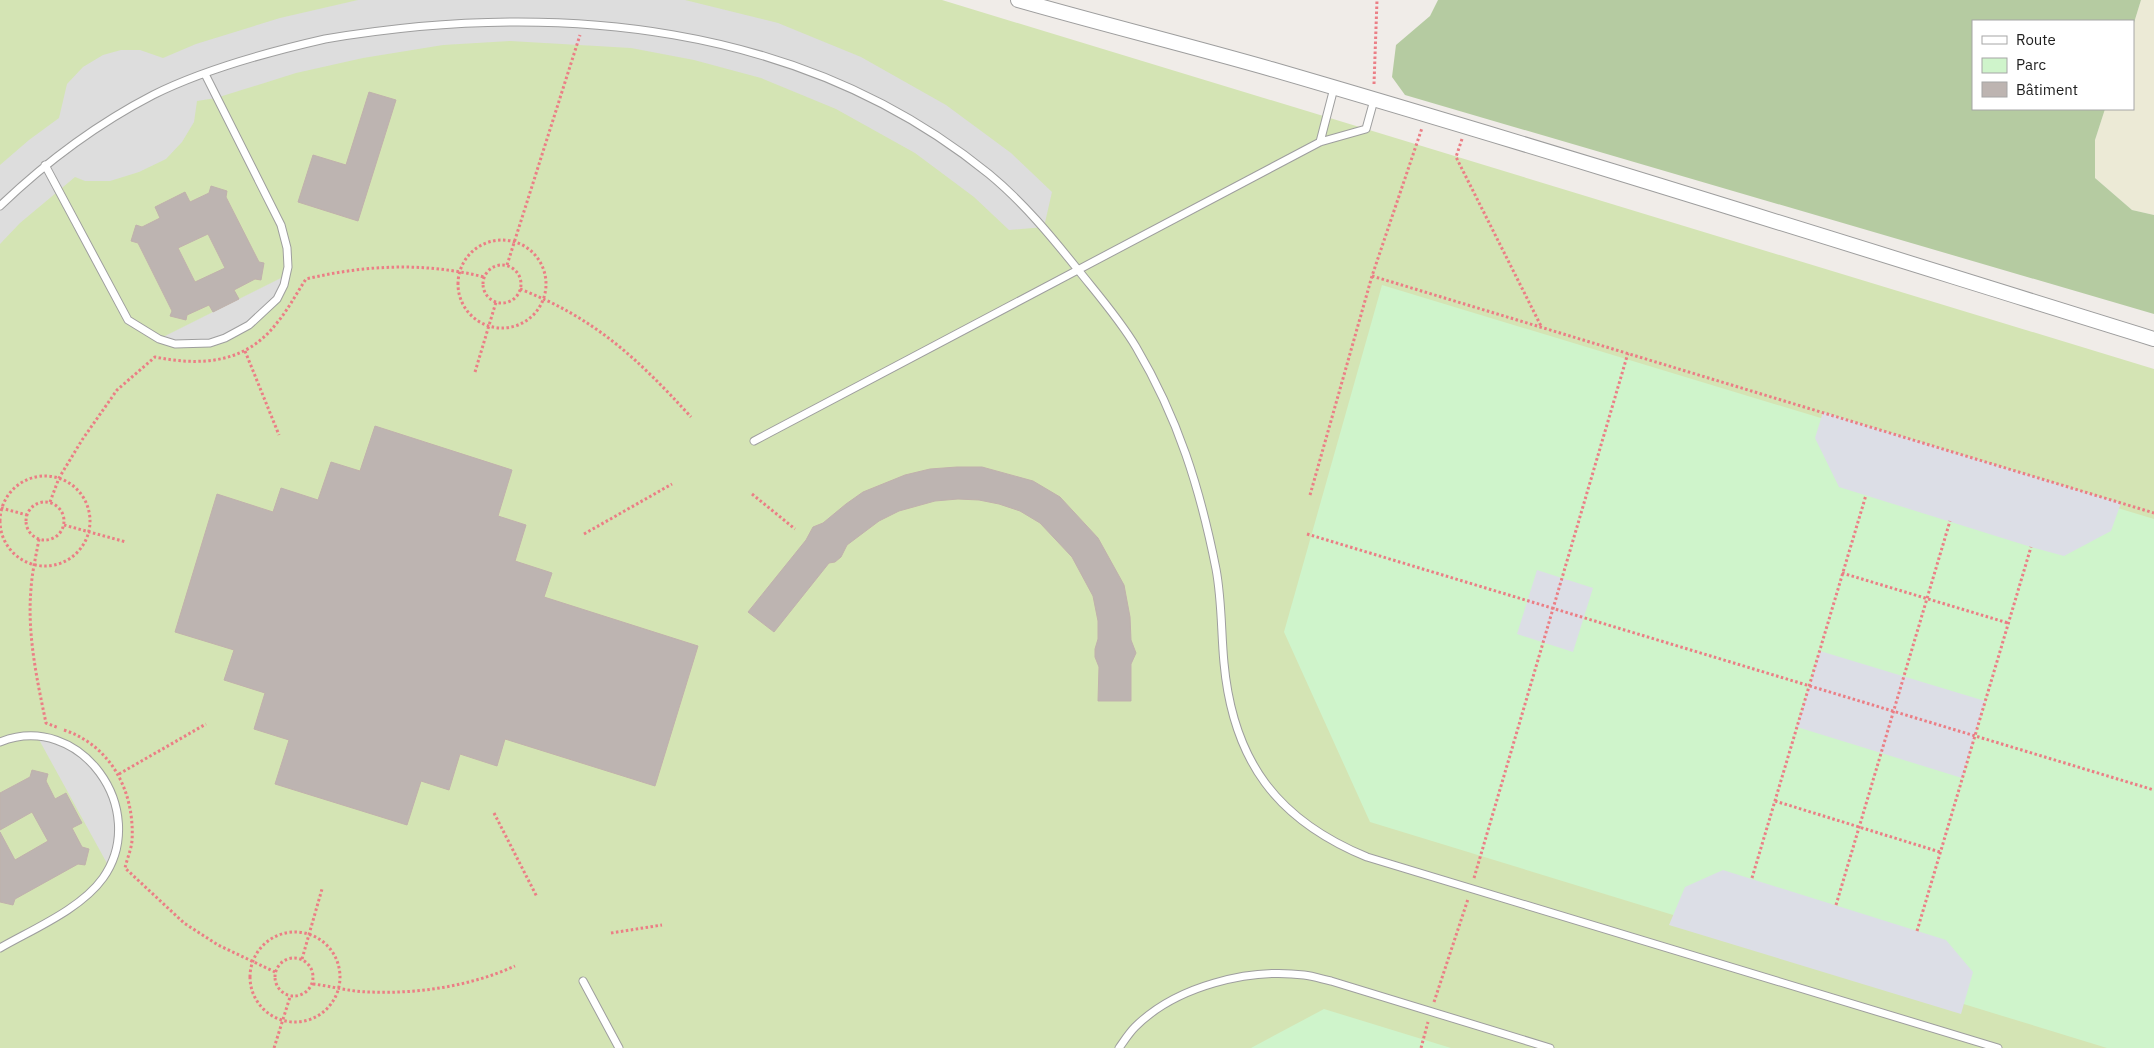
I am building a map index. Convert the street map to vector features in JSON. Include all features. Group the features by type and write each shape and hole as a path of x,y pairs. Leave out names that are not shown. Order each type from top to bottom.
{"street":[{"path":"1018,0 1334,88 2154,339"}],"lane":[{"path":"0,206 45,165 100,126 156,94 206,74 289,47 357,31 440,18 510,14"},
{"path":"529,15 615,20"},
{"path":"644,23 700,34 769,52 848,84 922,126 991,176 1044,227 1109,307 1134,343 1156,384 1185,448 1204,513 1217,576 1223,620 1224,662 1230,705 1243,746 1261,778 1282,805 1311,829 1337,845 1367,857 1998,1048"},
{"path":"45,165 128,320 159,340 175,344 210,343 237,333 262,314 277,299 287,275 287,248 281,225 206,74"},
{"path":"1320,142 1334,88"},
{"path":"754,440 1320,142 1366,129 1374,100"},
{"path":"0,742 7,739 37,736 69,744 81,752 93,763 106,781 113,799 117,820 117,834 112,862 103,878 91,892 73,906 0,948"},
{"path":"1119,1048 1135,1027 1160,1008 1182,996 1204,986 1236,978 1270,974 1305,975 1550,1048"},
{"path":"582,982 619,1048"}],"path":[{"path":"1374,100 1377,0"},
{"path":"506,265 586,17"},
{"path":"1310,495 1372,276 1426,116"},
{"path":"1466,128 1456,158 1541,327"},
{"path":"502,239 514,240 525,245 541,263 546,274 544,298 539,308 522,324 500,328 488,326 478,322 462,305 458,288 459,271 464,260 480,244 502,239"},
{"path":"506,265 520,277 520,289 508,302 496,302 491,299 484,289 484,277 491,268 506,265"},
{"path":"50,502 59,478 82,440 117,390 155,357 183,362 213,360 245,351 275,326 306,279 338,271 375,267 413,267 459,271 484,277"},
{"path":"1372,276 2154,513"},
{"path":"520,289 544,298 596,327 628,352 691,417"},
{"path":"476,372 496,302"},
{"path":"245,351 279,434"},
{"path":"1441,980 1471,888 1628,353"},
{"path":"35,477 59,478 71,484 81,494 87,506 90,519 89,532 78,550 62,563 48,566 34,565 23,560 6,544 0,520 1,508 14,488 24,481 35,477"},
{"path":"584,534 672,484"},
{"path":"752,494 795,529"},
{"path":"1752,878 1866,495"},
{"path":"50,502 60,508 64,525 61,531 52,539 39,539 27,527 27,515 33,506 50,502"},
{"path":"1,508 27,515"},
{"path":"1836,905 1950,521"},
{"path":"64,525 126,542"},
{"path":"1307,534 2154,790"},
{"path":"1917,931 2031,547"},
{"path":"1842,573 2008,623"},
{"path":"118,774 206,724"},
{"path":"1775,802 1940,852"},
{"path":"494,813 537,897"},
{"path":"302,959 322,889"},
{"path":"611,934 662,925"},
{"path":"295,932 310,934 321,940 334,955 340,974 339,988 335,999 327,1010 318,1017 306,1022 283,1021 270,1016 261,1008 254,997 250,986 252,961 259,949 269,940 281,934 295,932"},
{"path":"289,958 302,959 311,967 314,978 313,984 302,996 290,997 276,985 275,972 283,961 289,958"},
{"path":"313,984 368,992 411,992 457,984 515,966"},
{"path":"274,1048 290,997"}],"shaded area":[{"path":"358,0 685,0 778,23 861,57 946,105 1011,153 1052,192 1044,227 1009,230 974,197 915,153 836,109 761,78 694,60 631,48 510,41 443,45 363,58 296,73 216,98 197,101 194,122 182,142 166,159 139,172 110,181 85,181 75,177 20,223 0,244 0,165 59,118 67,84 83,67 103,55 121,50 140,50 163,58 196,44 280,18"},
{"path":"2141,0 2154,0 2154,215 2132,210 2095,178 2095,140 2105,110 2134,110 2134,23"},
{"path":"287,275 277,299 237,333 192,344 159,339"},
{"path":"1823,412 2121,503 2111,531 2064,556 1839,487 1815,438"},
{"path":"1537,570 1593,588 1573,652 1517,634"},
{"path":"1820,651 1985,701 1962,778 1797,727"},
{"path":"37,736 81,752 113,799 117,841 109,867"},
{"path":"1723,870 1946,940 1973,972 1961,1014 1669,925 1685,887"}],"green space":[{"path":"0,0 942,0 2154,369 2154,1048 0,1048"},
{"path":"1438,0 2141,0 2134,23 2134,20 1972,20 1972,110 2105,110 2095,140 2095,178 2132,210 2154,215 2154,314 1405,95 1392,77 1396,45 1430,16"},
{"path":"1382,285 2154,519 2154,1048 2107,1048 1370,822 1284,632"},
{"path":"1324,1009 1451,1048 1251,1048"}],"building":[{"path":"369,92 396,100 358,221 298,202 313,155 346,165"},
{"path":"211,186 227,191 226,197 259,262 264,263 261,280 255,279 234,290 239,299 213,312 209,305 187,315 186,320 170,316 172,311 138,243 131,241 136,225 142,227 160,218 155,207 185,192 190,202 209,193","holes":["208,234 225,268 195,282 178,248"]},
{"path":"375,426 512,470 498,516 526,525 515,561 552,573 544,597 698,646 655,786 505,739 497,766 460,754 449,790 421,781 407,825 275,784 289,740 254,729 265,693 224,680 234,650 175,632 217,494 273,512 281,488 318,500 331,462 360,471"},
{"path":"982,467 1033,481 1060,497 1098,538 1124,585 1130,617 1131,640 1136,653 1131,664 1131,701 1098,701 1099,667 1095,657 1095,649 1098,639 1098,621 1093,596 1072,557 1040,523 1020,511 999,504 979,500 958,499 935,501 899,511 879,521 847,545 841,557 835,562 829,563 774,632 748,612 806,540 813,527 823,523 863,492 905,475 930,469"},
{"path":"32,770 48,774 46,781 55,799 66,793 82,823 72,828 82,847 89,849 85,865 78,864 15,899 13,905 0,902 0,832 15,860 48,841 32,812 0,830 0,793 30,777"}]}
